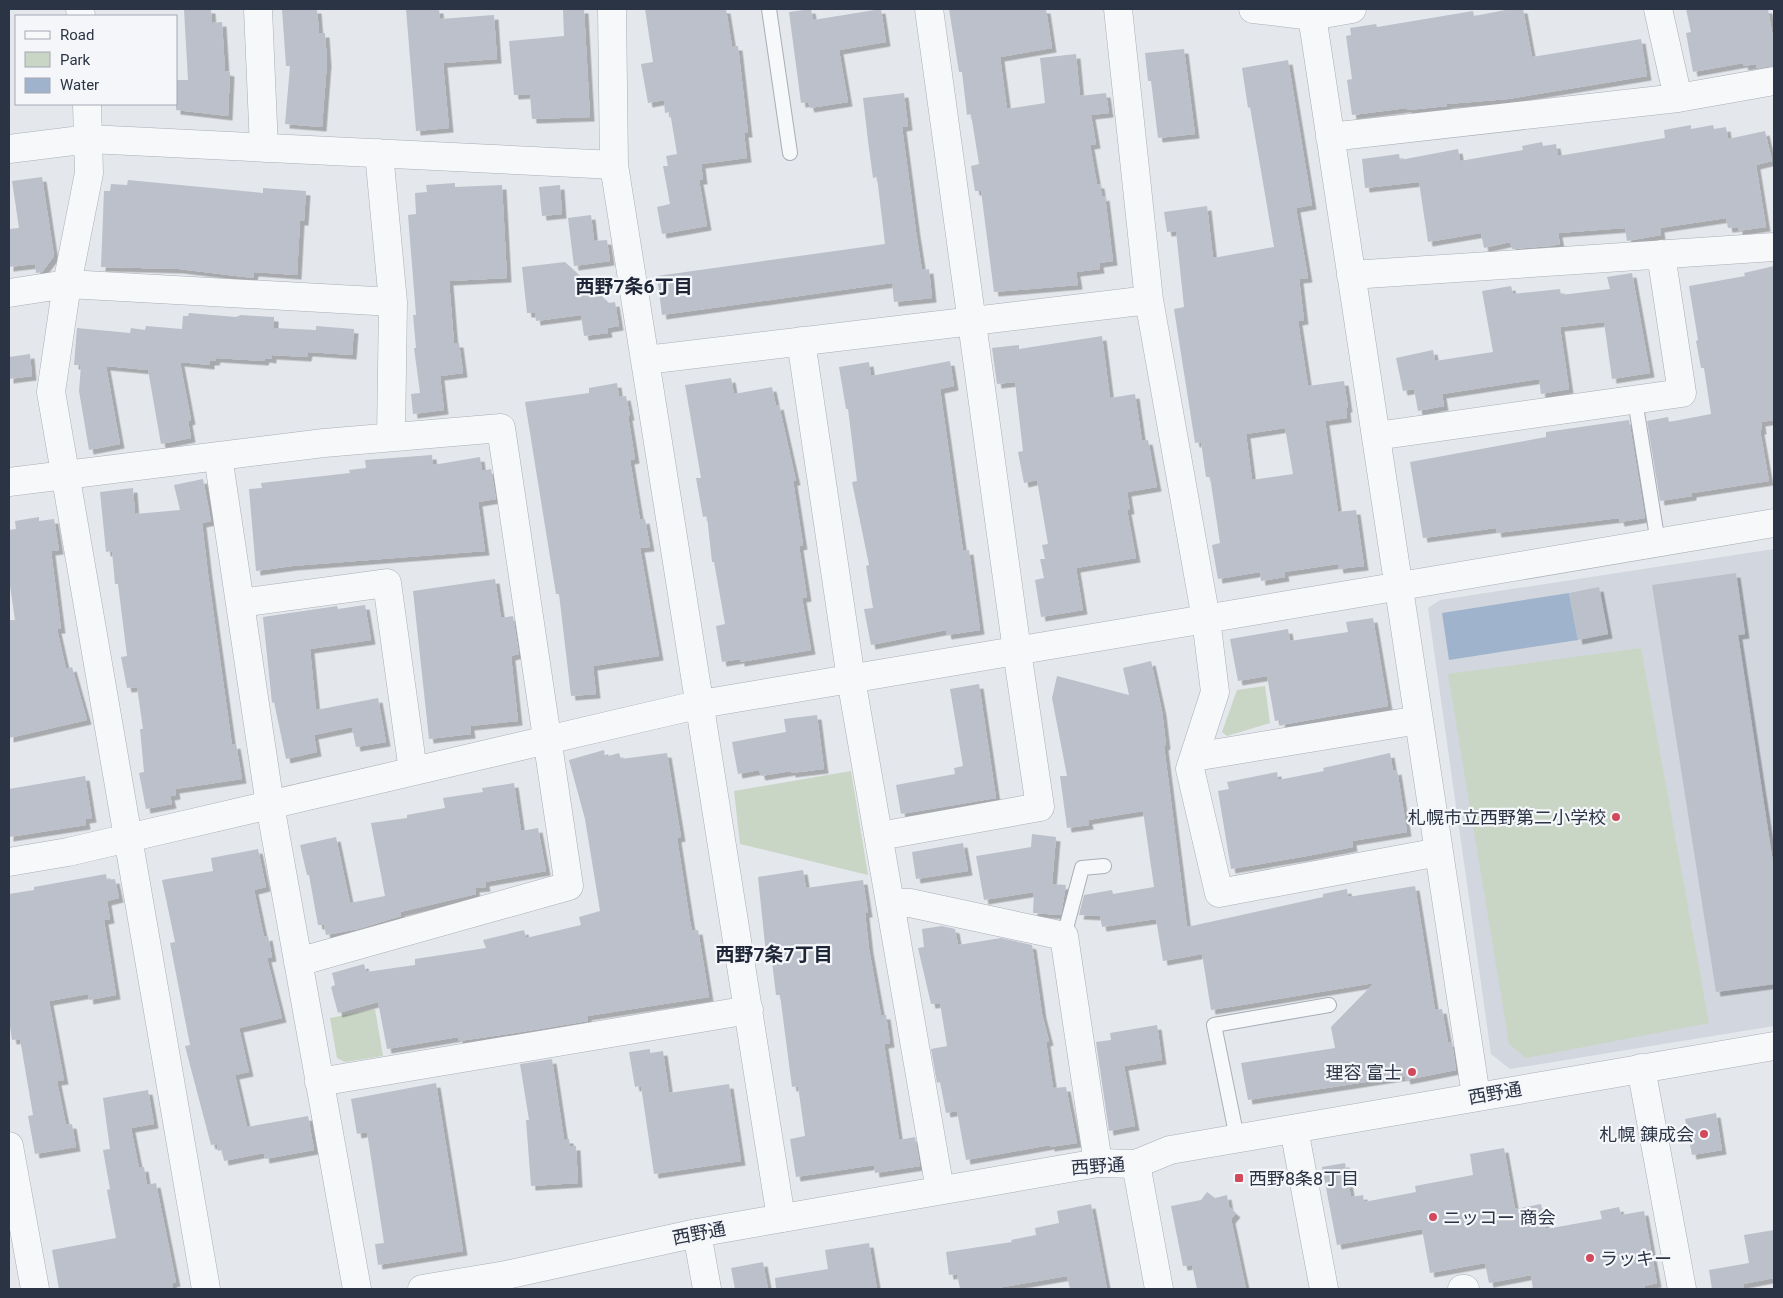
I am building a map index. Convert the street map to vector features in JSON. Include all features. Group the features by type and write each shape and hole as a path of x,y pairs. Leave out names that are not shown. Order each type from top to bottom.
{"street":[{"path":"258,9 264,148"},
{"path":"612,9 614,165 781,1218"},
{"path":"880,836 1040,807 929,9"},
{"path":"1118,9 1148,300 1206,619 1215,692 1190,769 1219,893 1439,852"},
{"path":"1253,9 1311,12 1352,9"},
{"path":"1658,9 1678,98"},
{"path":"1311,12 1476,1096"},
{"path":"1330,137 1678,98 1774,81"},
{"path":"87,105 89,174 67,284 51,392 206,1289"},
{"path":"9,149 89,139 614,165"},
{"path":"379,153 393,302 391,437"},
{"path":"1351,275 1774,247"},
{"path":"1376,436 1682,393 1660,254"},
{"path":"9,293 67,284 393,302"},
{"path":"646,360 1148,300"},
{"path":"801,342 851,679 892,903 940,1190"},
{"path":"9,482 391,437 501,428 569,886 298,962"},
{"path":"218,456 270,804 357,1289"},
{"path":"9,862 68,852 701,704 1774,523"},
{"path":"240,603 387,583 413,771"},
{"path":"1194,757 1419,720"},
{"path":"892,903 910,903 1064,936 1098,1162"},
{"path":"319,1082 749,1010"},
{"name":"西野通","path":"422,1289 507,1282 697,1233 1098,1162 1136,1164 1170,1150 1774,1046"},
{"path":"1641,1068 1682,1289"},
{"path":"1294,1129 1324,1289"},
{"path":"9,1146 35,1289"},
{"path":"1136,1164 1159,1289"},
{"path":"697,1233 707,1289"}],"lane":[{"path":"769,9 790,153"},
{"path":"1636,400 1658,543"},
{"path":"1064,936 1082,868 1104,866"},
{"path":"1238,1138 1214,1025 1329,1005"}],"shaded area":[{"name":"札幌市立西野第二小学校","path":"1774,549 1774,1026 1510,1069 1491,1054 1428,608 1440,600"}],"green space":[{"path":"1641,648 1709,1023 1526,1058 1509,1044 1448,674"},
{"path":"1265,686 1270,723 1227,736 1222,732 1237,690"},
{"path":"851,771 868,875 740,844 734,791"},
{"path":"375,1009 383,1056 345,1062 337,1058 330,1018"}],"water":[{"path":"1569,593 1578,640 1449,660 1442,613"}],"building":[{"path":"184,9 211,9 212,23 222,22 225,71 230,72 228,116 176,110 176,105 178,105 178,80 188,80"},
{"path":"282,9 317,9 319,33 325,33 327,62 322,127 285,124 290,66 286,66"},
{"path":"406,9 439,9 440,19 494,15 497,59 443,63 449,128 416,131"},
{"path":"563,9 584,9 590,117 532,119 530,94 514,95 509,41 564,36"},
{"path":"645,9 726,9 732,46 738,46 748,133 744,133 747,158 701,164 703,180 699,180 707,226 662,234 657,207 670,204 663,166 668,166 666,156 677,154 670,112 665,113 664,100 648,103 641,64 653,62"},
{"path":"811,9 813,20 881,9 886,42 839,50 848,102 810,108 808,102 801,103 789,12"},
{"path":"949,9 1046,9 1052,48 1000,57 1007,109 1045,103 1040,58 1076,54 1080,96 1106,93 1109,113 1091,115 1096,144 1090,145 1097,184 1100,184 1102,197 1105,196 1113,261 1099,263 1100,269 1076,272 1078,285 994,292 981,191 975,191 971,166 979,164 971,114 967,115 962,72 959,72"},
{"path":"1511,9 1523,9 1532,57 1641,39 1647,76 1508,99 1352,115 1347,80 1352,79 1346,36 1351,35 1350,28 1376,24 1377,27 1473,11 1474,16"},
{"path":"1686,9 1768,9 1774,44 1774,66 1757,68 1756,64 1744,66 1743,63 1693,72 1686,33 1691,32"},
{"path":"1184,49 1195,134 1158,138 1151,81 1148,81 1145,53"},
{"path":"1288,60 1312,205 1296,208 1308,278 1299,279 1304,320 1298,321 1308,386 1344,381 1348,408 1346,408 1347,418 1325,421 1338,512 1356,510 1364,566 1339,569 1338,564 1284,572 1285,577 1261,581 1260,572 1218,579 1212,545 1220,543 1210,477 1206,477 1201,442 1195,443 1174,309 1184,307 1176,231 1167,232 1164,212 1207,206 1213,258 1274,247 1242,68","holes":["1285,428 1293,474 1252,480 1246,434"]},
{"path":"904,93 908,126 902,127 916,232 922,270 929,269 932,298 894,302 892,283 662,315 657,276 885,244 877,177 873,178 863,98"},
{"path":"1691,125 1691,129 1713,125 1714,129 1726,127 1728,139 1765,131 1772,161 1756,165 1766,227 1738,231 1738,227 1728,228 1726,218 1660,228 1661,235 1627,241 1625,228 1558,233 1560,244 1551,246 1512,249 1510,242 1484,248 1481,233 1428,242 1419,182 1365,188 1362,159 1399,154 1400,160 1458,149 1460,161 1523,150 1522,146 1542,142 1543,146 1556,144 1558,156 1665,138 1664,130"},
{"path":"42,177 54,256 42,272 36,273 35,264 9,267 9,229 19,228 12,181"},
{"path":"128,180 263,193 263,188 306,191 304,221 300,221 297,275 254,272 253,278 179,269 101,267 104,191 110,191 111,184 127,185"},
{"path":"455,183 455,187 502,185 507,278 449,281 454,343 459,343 463,373 440,376 444,410 413,414 411,394 420,393 414,348 416,348 413,315 416,315 408,215 416,214 415,193 427,192 426,185"},
{"path":"560,185 562,214 542,216 539,187"},
{"path":"591,215 594,241 607,240 610,261 574,266 568,218"},
{"path":"565,262 609,303 615,302 619,326 607,328 608,333 584,336 581,315 536,321 535,313 527,313 522,267"},
{"path":"1774,266 1774,420 1761,422 1762,430 1760,430 1769,481 1692,493 1692,496 1660,501 1647,421 1668,417 1669,422 1711,414 1704,368 1701,368 1696,341 1698,340 1689,286 1745,276 1744,273"},
{"path":"1632,273 1650,373 1612,379 1604,322 1560,327 1569,389 1541,394 1539,379 1442,394 1444,406 1418,411 1414,389 1403,391 1396,358 1433,350 1435,361 1493,352 1482,291 1511,286 1513,294 1560,289 1561,295 1610,289 1607,277"},
{"path":"189,313 236,317 241,315 274,317 274,328 316,330 316,326 354,329 352,355 308,352 307,357 272,355 272,359 265,358 264,361 216,358 215,361 210,361 210,365 180,362 191,420 188,421 191,438 161,444 148,370 106,366 120,444 89,450 79,391 81,365 74,365 77,328 130,333 131,328 145,330 146,326 182,329 183,316 188,316"},
{"path":"1102,336 1110,398 1135,394 1142,441 1148,440 1157,487 1127,492 1130,510 1127,510 1136,558 1076,568 1083,610 1041,617 1035,580 1044,578 1040,559 1045,559 1042,545 1048,544 1037,480 1024,483 1018,452 1023,451 1015,382 997,384 992,348 1019,345 1019,349"},
{"path":"30,354 32,376 9,379 9,357"},
{"path":"950,361 954,386 940,389 963,551 969,550 980,630 947,635 946,630 871,645 864,609 873,608 866,566 869,565 852,482 857,481 848,409 846,409 839,367 869,362 871,376"},
{"path":"731,378 734,394 772,387 776,406 779,405 796,481 793,481 803,545 799,546 807,597 802,598 811,650 740,662 740,659 722,662 716,626 725,624 714,562 712,562 707,516 703,517 696,478 701,478 685,385"},
{"path":"617,383 619,397 626,396 630,416 628,416 635,459 630,460 640,520 645,519 650,547 640,548 659,656 593,666 596,694 571,696 559,594 556,594 525,402 589,393 589,388"},
{"path":"1629,420 1645,518 1620,522 1619,518 1497,533 1496,528 1423,538 1410,462 1546,437 1546,432"},
{"path":"432,455 433,465 480,457 482,471 491,469 496,499 478,502 485,551 292,566 256,571 249,489 262,488 261,483 350,473 349,470 366,468 365,460"},
{"path":"203,479 211,521 202,523 208,574 232,745 236,744 242,779 175,789 176,795 170,796 172,804 146,809 139,773 144,772 140,729 143,729 137,687 127,688 121,657 127,656 118,584 115,584 112,551 106,552 100,492 133,488 135,514 180,510 174,485"},
{"path":"39,517 39,521 54,519 59,550 51,551 61,629 57,629 66,669 72,667 87,720 9,738 9,620 15,620 9,579 9,530 16,529 15,521"},
{"path":"1736,573 1745,634 1738,635 1774,869 1774,984 1716,992 1652,585"},
{"path":"495,579 501,618 513,616 519,654 511,656 518,721 470,726 471,734 429,739 413,591"},
{"path":"1599,587 1608,634 1578,640 1569,593"},
{"path":"365,605 371,640 310,649 316,710 378,698 386,742 356,747 352,727 314,735 317,752 286,759 274,702 272,703 263,617 337,606 338,609"},
{"path":"1373,618 1388,706 1281,725 1280,720 1275,721 1267,676 1238,681 1230,639 1288,629 1290,641 1348,632 1346,622"},
{"path":"1151,661 1162,711 1166,745 1164,746 1187,927 1323,897 1323,894 1347,889 1348,897 1415,886 1435,1010 1442,1009 1448,1042 1452,1042 1456,1070 1406,1080 1405,1076 1248,1100 1241,1063 1335,1048 1331,1027 1374,983 1211,1010 1202,954 1163,961 1156,919 1102,927 1100,916 1079,915 1084,895 1112,890 1113,894 1154,887 1143,811 1088,820 1089,825 1067,828 1060,776 1067,776 1052,698 1057,676 1129,695 1123,668"},
{"path":"979,684 996,798 901,814 896,785 955,774 954,768 963,766 950,689"},
{"path":"817,715 824,769 791,773 791,771 761,776 759,770 738,774 732,742 786,732 784,719"},
{"path":"604,750 605,757 619,753 621,759 667,753 681,837 677,838 690,921 692,931 698,930 709,997 587,1016 588,1021 515,1033 459,1041 458,1037 387,1049 378,1002 338,1013 331,987 335,985 332,973 364,964 366,972 415,965 415,959 486,948 483,940 524,930 526,938 581,925 579,917 600,911 585,819 569,760"},
{"path":"1390,753 1393,771 1397,770 1407,832 1352,841 1353,847 1231,869 1218,791 1229,789 1227,782 1277,772 1278,780 1324,771 1323,768"},
{"path":"85,776 92,818 85,819 86,825 9,837 9,789"},
{"path":"514,783 521,831 538,828 546,871 485,882 486,887 475,888 476,894 400,912 401,916 358,929 326,935 324,925 318,925 309,875 307,875 300,845 336,837 350,903 385,896 371,823 407,818 407,815 445,808 443,798 483,792 482,788"},
{"path":"1032,834 1056,837 1052,884 1066,885 1061,915 1033,913 1034,892 984,900 976,856 1031,847"},
{"path":"963,843 968,871 916,879 912,852"},
{"path":"258,849 266,887 254,890 264,937 268,936 272,957 267,958 282,1018 239,1028 249,1072 235,1075 247,1127 308,1116 314,1150 265,1159 264,1153 224,1161 222,1150 218,1151 217,1144 211,1145 185,1046 190,1045 170,943 175,942 162,880 213,871 211,858"},
{"path":"803,870 806,888 863,880 868,913 865,913 869,949 881,1015 886,1015 890,1043 884,1044 899,1140 915,1137 920,1166 875,1173 874,1165 796,1177 790,1139 805,1136 798,1086 792,1087 780,995 776,995 771,953 766,954 758,877"},
{"path":"106,874 107,880 115,879 119,898 107,901 110,919 104,920 116,995 89,1000 88,994 49,1001 64,1080 57,1081 66,1125 72,1124 76,1147 35,1154 28,1116 33,1115 20,1039 12,1040 9,1020 9,894 34,890 34,887"},
{"path":"942,926 955,929 958,945 1001,938 1032,945 1042,1014 1049,1041 1046,1042 1053,1088 1066,1087 1077,1143 1050,1147 1050,1145 966,1160 957,1111 946,1113 940,1082 937,1083 931,1049 947,1046 940,1003 931,1004 918,948 924,947 922,929"},
{"path":"1157,1025 1162,1060 1124,1066 1135,1126 1109,1131 1096,1042 1111,1040 1110,1033"},
{"path":"650,1049 650,1053 663,1051 669,1093 729,1084 741,1161 654,1174 641,1086 635,1087 629,1052"},
{"path":"552,1059 564,1139 569,1139 570,1146 576,1146 578,1183 531,1186 526,1120 529,1120 520,1064"},
{"path":"436,1083 463,1251 378,1265 375,1244 384,1243 367,1132 357,1134 351,1099"},
{"path":"148,1090 154,1124 131,1128 139,1168 144,1167 147,1185 156,1183 176,1282 172,1283 173,1289 59,1289 52,1250 116,1238 107,1190 110,1189 103,1150 110,1149 103,1098"},
{"name":"札幌 錬成会","path":"1716,1113 1722,1150 1692,1155 1685,1119"},
{"path":"1504,1148 1515,1209 1541,1204 1546,1229 1602,1219 1600,1211 1619,1207 1621,1215 1644,1211 1657,1283 1645,1286 1645,1289 1533,1289 1531,1275 1489,1283 1485,1263 1430,1273 1422,1229 1337,1245 1322,1167 1345,1163 1351,1197 1363,1195 1364,1202 1416,1192 1415,1186 1473,1175 1470,1154"},
{"path":"1207,1192 1215,1198 1227,1195 1229,1207 1236,1213 1231,1219 1246,1289 1197,1289 1192,1265 1183,1266 1171,1206 1201,1200"},
{"path":"1091,1204 1107,1289 1070,1289 1067,1276 991,1289 960,1289 957,1274 949,1275 946,1252 1012,1242 1011,1240 1036,1235 1035,1228 1059,1223 1057,1211"},
{"path":"1774,1230 1774,1278 1743,1284 1744,1289 1712,1289 1709,1270 1749,1263 1744,1235"},
{"path":"869,1243 877,1289 776,1289 775,1278 828,1269 825,1250"},
{"path":"763,1262 768,1289 735,1289 731,1268"}],"place":[{"name":"札幌市立西野第二小学校","path":"1616,817"},
{"name":"理容 富士","path":"1412,1072"},
{"name":"札幌 錬成会","path":"1704,1134"},
{"name":"西野8条8丁目","path":"1239,1178"},
{"name":"ニッコー 商会","path":"1433,1217"},
{"name":"ラッキー","path":"1590,1258"}],"district":[{"name":"西野7条6丁目","path":"634,286"},
{"name":"西野7条7丁目","path":"774,954"}]}
